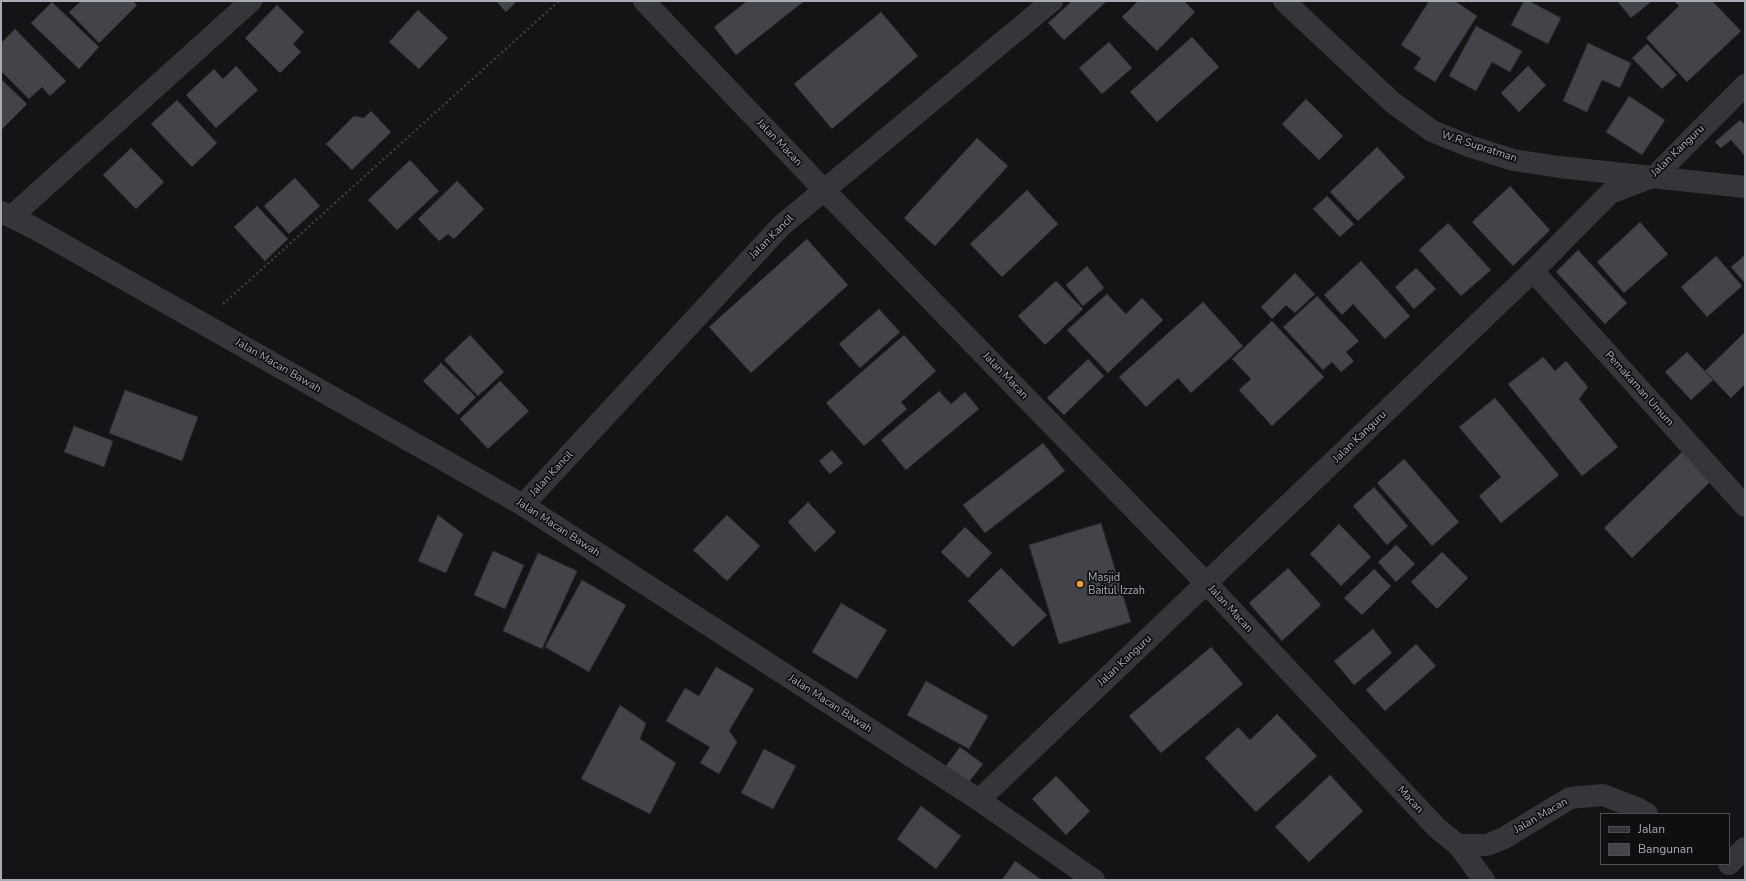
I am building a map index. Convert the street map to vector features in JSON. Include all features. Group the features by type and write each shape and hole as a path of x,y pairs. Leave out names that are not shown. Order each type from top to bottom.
{"street":[{"path":"6,215 251,1"},
{"name":"Jalan Macan","path":"644,1 824,190 1207,584 1365,752"},
{"name":"Jalan Kancil","path":"523,505 781,226 1052,1"},
{"name":"W.R Supratman","path":"1284,1 1392,102 1432,131 1470,146 1513,160 1559,167 1655,176 1745,187"},
{"name":"Jalan Kanguru","path":"979,800 1207,584 1533,271 1610,193 1655,176 1745,85"},
{"name":"Jalan Macan Bawah","path":"6,215 34,228 523,505 979,800 1094,880"},
{"name":"Pemakaman Umum","path":"1533,271 1745,506"},
{"name":"Macan","path":"1365,752 1437,828 1458,845 1484,880"},
{"name":"Jalan Macan","path":"1458,845 1487,845 1504,838 1570,798 1603,795 1637,808 1645,813"},
{"path":"1730,863 1745,848"},
{"path":"1730,865 1745,874"}],"path":[{"path":"202,324 559,1"}],"building":[{"path":"81,1 133,1 137,5 99,43 69,12"},
{"path":"496,1 517,1 506,12"},
{"path":"747,1 803,2 736,55 714,27"},
{"path":"1072,1 1107,1 1064,40 1048,23"},
{"path":"1138,1 1184,1 1195,12 1157,51 1122,17"},
{"path":"1429,1 1455,1 1477,16 1435,82 1414,69 1421,58 1401,45"},
{"path":"1524,1 1529,1 1561,18 1548,44 1511,25"},
{"path":"1617,1 1652,1 1631,18"},
{"path":"1674,1 1712,1 1741,31 1687,82 1646,38 1679,6"},
{"path":"52,2 99,47 79,69 31,23"},
{"path":"277,5 304,32 293,44 301,52 280,73 245,38"},
{"path":"418,10 448,38 419,69 389,42"},
{"path":"881,12 918,56 832,129 794,84"},
{"path":"1476,26 1522,51 1510,72 1492,62 1476,91 1449,76"},
{"path":"15,29 66,81 50,96 42,87 29,99 1,71 1,43"},
{"path":"1192,37 1219,67 1157,122 1130,92"},
{"path":"1109,42 1132,68 1102,94 1079,68"},
{"path":"1588,43 1631,63 1620,88 1602,80 1587,112 1563,101"},
{"path":"1647,44 1677,75 1662,89 1632,58"},
{"path":"236,66 258,90 216,128 186,95 214,69 223,79"},
{"path":"1528,66 1546,85 1519,112 1501,93"},
{"path":"1,79 27,104 1,130"},
{"path":"1629,96 1665,120 1642,155 1606,132"},
{"path":"1306,99 1343,136 1319,160 1282,124"},
{"path":"177,100 217,143 192,167 151,124"},
{"path":"371,111 391,132 352,170 326,144 354,116 364,118"},
{"path":"1740,120 1745,125 1745,156 1731,140 1721,148 1715,142"},
{"path":"977,138 1008,166 935,246 904,218"},
{"path":"1377,147 1405,177 1358,221 1330,192"},
{"path":"131,148 164,182 136,209 103,175"},
{"path":"410,160 439,191 397,230 368,200"},
{"path":"295,178 320,206 289,234 264,206"},
{"path":"457,181 484,209 454,239 448,234 439,241 418,219"},
{"path":"1510,186 1550,230 1513,266 1472,222"},
{"path":"1027,190 1058,224 1002,277 970,244"},
{"path":"1327,196 1354,224 1340,237 1313,209"},
{"path":"257,206 288,239 265,261 234,227"},
{"path":"1640,222 1668,254 1624,293 1597,262"},
{"path":"1448,223 1491,270 1461,296 1419,250"},
{"path":"807,239 848,285 751,373 709,327"},
{"path":"1578,250 1627,303 1605,324 1556,272"},
{"path":"1745,255 1745,283 1731,267"},
{"path":"1716,256 1742,286 1707,317 1681,287"},
{"path":"1361,261 1410,316 1385,339 1353,304 1342,315 1324,295"},
{"path":"1087,266 1104,288 1083,306 1066,285"},
{"path":"1416,268 1436,289 1414,309 1395,287"},
{"path":"1295,273 1315,294 1295,313 1286,305 1272,319 1261,307"},
{"path":"1056,281 1083,309 1045,345 1018,316"},
{"path":"1107,294 1126,314 1142,298 1163,320 1108,373 1067,330"},
{"path":"1317,296 1359,341 1346,352 1354,361 1341,372 1332,362 1323,370 1283,327"},
{"path":"1203,302 1243,346 1191,393 1178,378 1146,407 1119,377"},
{"path":"879,309 900,332 860,368 839,344"},
{"path":"1272,321 1324,377 1272,426 1239,390 1251,379 1232,359"},
{"path":"1745,332 1745,384 1731,398 1705,371"},
{"path":"470,335 504,372 478,396 444,360"},
{"path":"904,335 936,371 901,402 907,409 864,446 826,403"},
{"path":"1687,352 1713,380 1691,400 1665,372"},
{"path":"1543,357 1555,371 1566,361 1588,387 1579,399 1618,447 1582,476 1508,384"},
{"path":"1088,359 1104,376 1064,415 1047,398"},
{"path":"441,363 476,397 458,415 423,381"},
{"path":"500,381 529,411 488,449 460,419"},
{"path":"125,390 198,417 182,461 109,433"},
{"path":"939,391 951,404 965,392 979,409 906,470 881,440"},
{"path":"1495,398 1559,475 1501,523 1479,496 1501,477 1459,427"},
{"path":"74,426 113,441 104,467 64,452"},
{"path":"1043,443 1065,471 985,533 963,505"},
{"path":"832,450 843,463 830,474 819,461"},
{"path":"1684,450 1713,479 1632,558 1604,528"},
{"path":"1404,459 1459,522 1432,546 1377,483"},
{"path":"1374,487 1408,526 1387,545 1353,506"},
{"path":"808,502 836,532 815,552 788,522"},
{"path":"438,515 463,534 446,573 418,561"},
{"path":"727,515 760,546 727,581 693,550"},
{"name":"Masjid Baitul Izzah","path":"1101,523 1131,622 1059,644 1029,545"},
{"path":"1339,524 1371,557 1341,586 1310,554"},
{"path":"965,527 992,553 968,578 941,552"},
{"path":"1396,545 1415,564 1396,582 1378,562"},
{"path":"493,551 524,565 505,609 474,595"},
{"path":"1442,552 1468,578 1437,609 1411,582"},
{"path":"538,553 577,571 542,649 503,631"},
{"path":"1001,568 1047,615 1013,647 968,601"},
{"path":"1288,568 1321,605 1282,641 1249,603"},
{"path":"1374,569 1391,586 1362,615 1344,598"},
{"path":"582,580 626,605 589,672 545,647"},
{"path":"841,603 887,630 857,679 812,652"},
{"path":"1373,629 1392,653 1354,685 1334,661"},
{"path":"1416,644 1436,666 1385,711 1366,690"},
{"path":"1211,647 1243,684 1161,753 1129,716"},
{"path":"716,667 754,689 729,731 737,742 719,774 700,763 710,747 666,721 685,688 699,696"},
{"path":"926,681 988,716 969,749 907,715"},
{"path":"620,705 646,723 640,739 676,763 650,814 581,779"},
{"path":"1277,714 1317,756 1256,812 1205,758 1238,727 1250,740"},
{"path":"960,747 983,764 968,783 946,766"},
{"path":"764,749 796,766 773,809 741,793"},
{"path":"1330,775 1363,811 1309,862 1275,827"},
{"path":"1056,776 1090,811 1066,835 1032,799"},
{"path":"921,806 961,836 936,869 897,839"},
{"path":"1015,861 1042,880 1002,880"}],"place":[{"name":"Masjid Baitul Izzah","path":"1080,584"}]}
